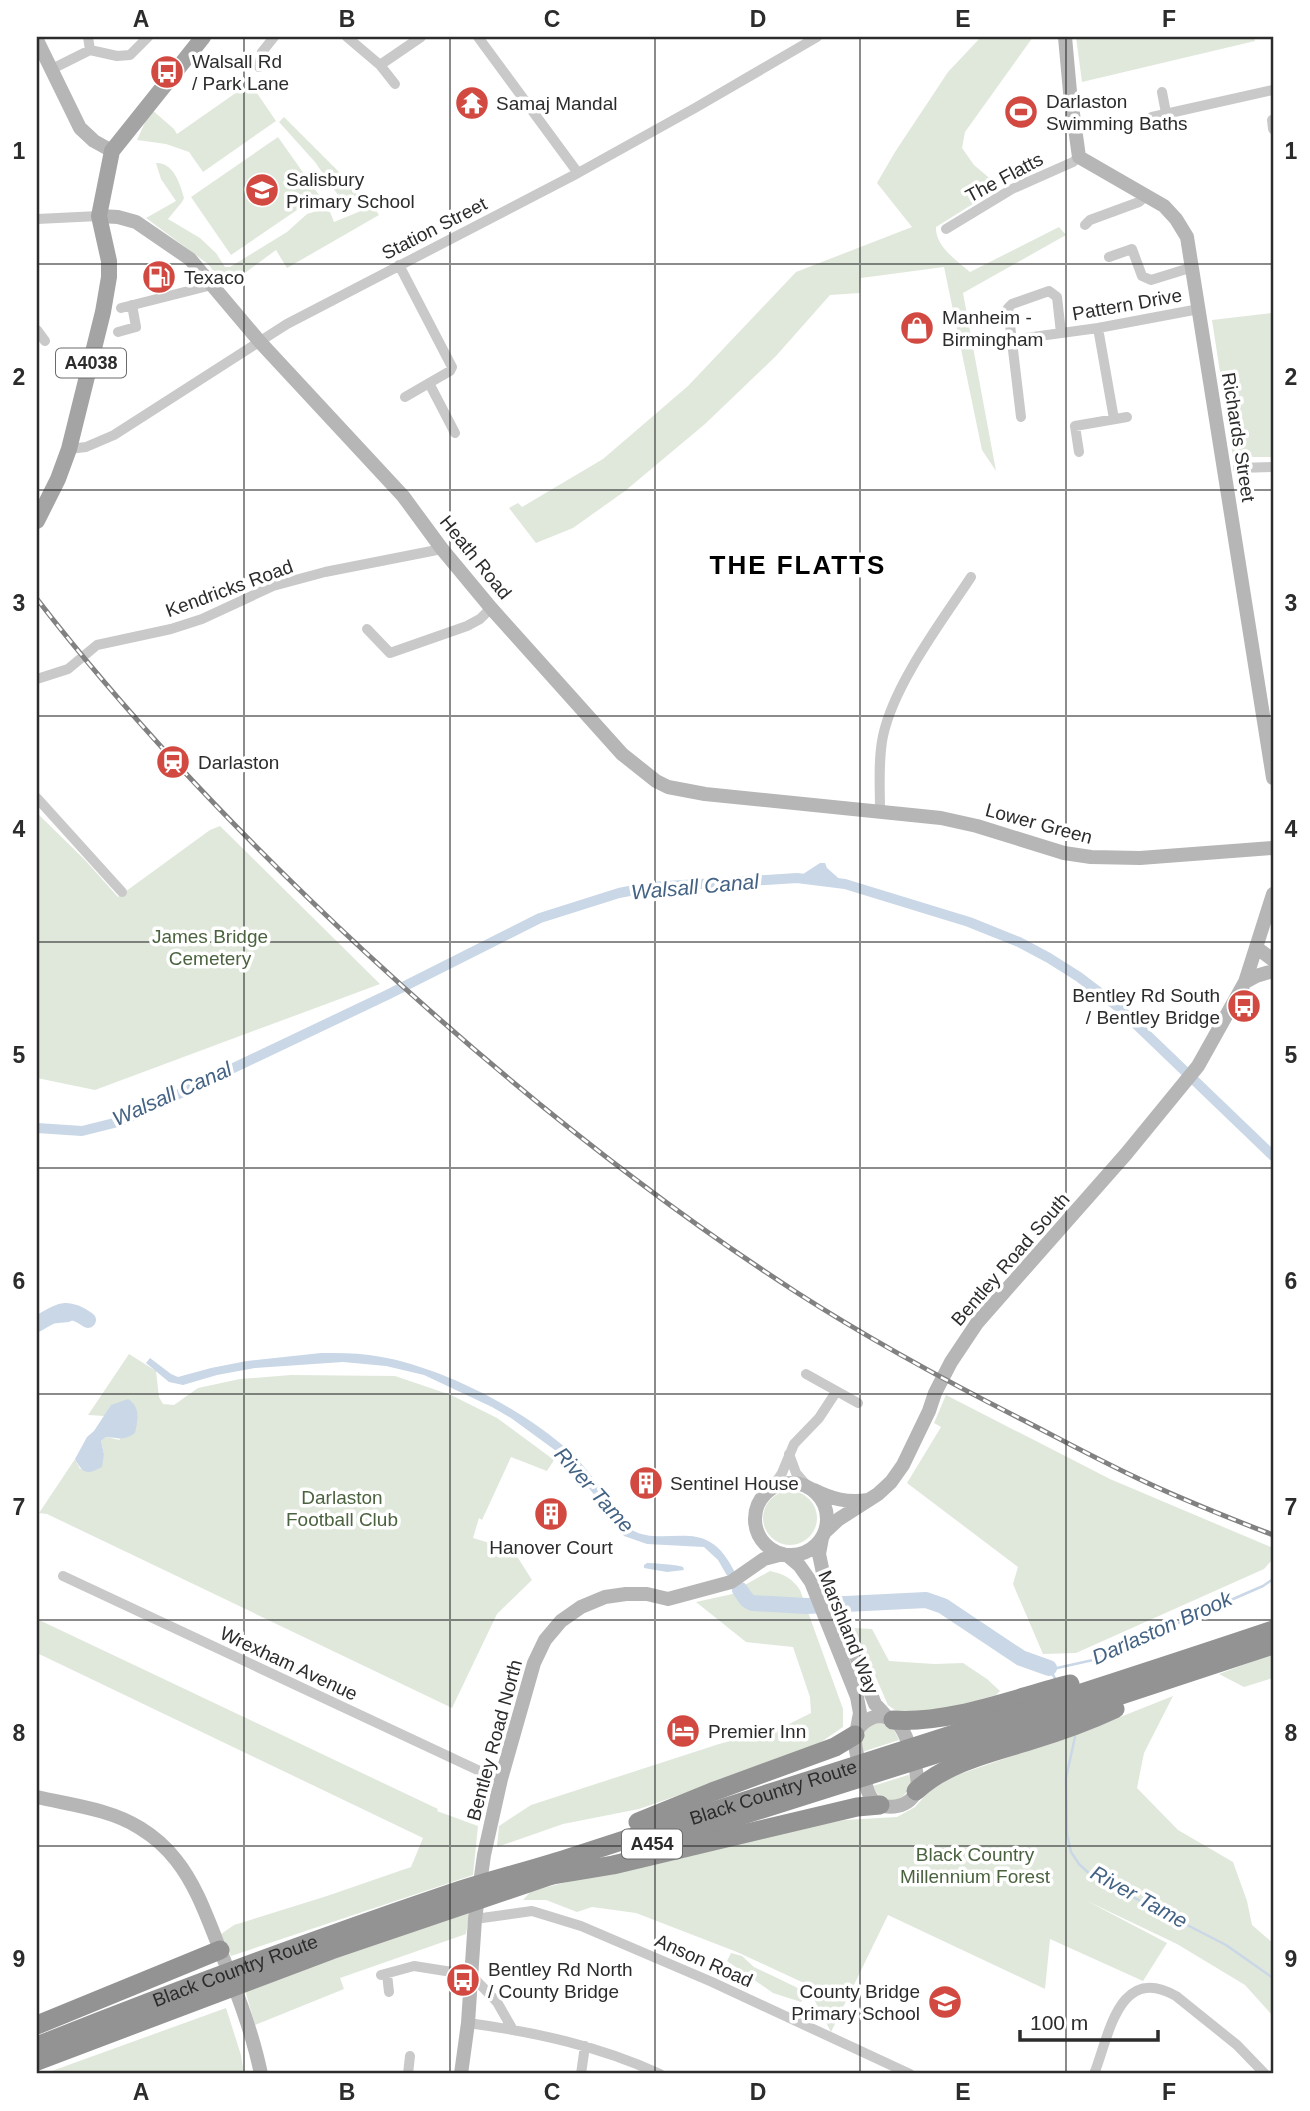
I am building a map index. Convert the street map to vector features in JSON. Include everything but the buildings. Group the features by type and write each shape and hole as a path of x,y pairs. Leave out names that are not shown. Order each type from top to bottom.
{"highway":[{"name":"Black Country Route","path":"37,2046 337,1933 513,1873 570,1858 1273,1630"},
{"name":"Black Country Route","path":"37,2061 344,1945 553,1875 1056,1717 1273,1645"},
{"path":"890,1719 913,1721 939,1718 1075,1683 1186,1659"},
{"path":"916,1782 929,1780 997,1751 1080,1725 1229,1660"},
{"path":"513,1873 712,1792 835,1747 856,1732"},
{"path":"553,1875 613,1865 857,1807 880,1805"},
{"path":"37,2025 222,1954"}],"main road":[{"name":"A4038","path":"37,521 48,502 69,449 107,293 109,261 99,216 112,151 202,37"}],"street":[{"path":"88,37 90,50"},
{"path":"52,69 90,50 117,56 130,55 148,37"},
{"path":"259,66 262,52 274,37"},
{"path":"347,37 380,65 395,84"},
{"path":"380,65 421,37"},
{"path":"478,37 578,173"},
{"name":"Station Street","path":"69,449 86,447 114,435 287,324 578,173 815,37"},
{"path":"1065,37 1079,156"},
{"path":"37,40 80,128 94,141 112,151"},
{"path":"1152,117 1273,90"},
{"path":"1163,92 1166,113"},
{"name":"Richards Street","path":"1079,156 1164,206 1176,219 1186,237 1273,778"},
{"name":"The Flatts","path":"946,229 1012,189 1073,162 1079,156"},
{"path":"1085,225 1090,220 1139,202 1147,195"},
{"path":"37,219 99,216"},
{"name":"Heath Road","path":"99,216 136,222 190,259 260,342 403,496 491,608 594,724 622,754 656,781 682,791 880,811"},
{"path":"1109,257 1132,249 1142,276 1151,280 1192,267"},
{"path":"400,265 452,367 450,371 405,397"},
{"path":"118,331 136,327 126,307 212,285"},
{"name":"Pattern Drive","path":"1021,418 1007,308 1049,290 1057,297 1061,333"},
{"name":"Pattern Drive","path":"1010,340 1199,310"},
{"path":"1098,328 1114,419"},
{"path":"37,330 45,341"},
{"path":"429,383 455,433"},
{"path":"1079,452 1075,426 1126,416"},
{"path":"1238,468 1273,467"},
{"name":"Kendricks Road","path":"37,679 68,669 92,649 104,643 171,629 202,619 273,586 326,572 442,549"},
{"path":"880,811 881,752 893,707 919,655 971,577"},
{"path":"367,629 390,653 467,626 480,619 491,608"},
{"path":"37,799 122,892"},
{"name":"Lower Green","path":"880,811 965,823 1064,853 1091,857 1140,858 1273,848"},
{"path":"1245,982 1273,894"},
{"path":"1257,948 1273,960"},
{"path":"1245,982 1256,975 1273,971"},
{"name":"Bentley Road South","path":"823,1535 839,1519 885,1489 897,1474 951,1362 977,1323 1180,1091 1198,1066 1245,982"},
{"path":"806,1374 858,1403"},
{"path":"789,1454 796,1473 824,1504 827,1524 823,1535 808,1550 799,1554 772,1550 758,1534 754,1518 764,1495 782,1473 789,1454 794,1444 819,1418 836,1392"},
{"path":"772,1488 795,1483 836,1500 870,1500"},
{"path":"745,1572 758,1534"},
{"name":"Marshland Way","path":"823,1535 819,1554 829,1590 875,1704 890,1719"},
{"name":"Marshland Way","path":"785,1554 804,1570 857,1697 860,1713 856,1732"},
{"name":"Bentley Road North","path":"461,2074 484,1855 501,1779 534,1663 545,1640 561,1621 581,1607 605,1597 647,1594 668,1599 725,1583 763,1560 785,1554"},
{"name":"Wrexham Avenue","path":"63,1576 501,1779"},
{"path":"877,1716 890,1719 902,1728 916,1782 909,1801 899,1806 880,1805 872,1799 856,1755 856,1732 865,1721 877,1716"},
{"path":"37,1797 124,1819 152,1836 176,1859 222,1954 250,2029 261,2074"},
{"name":"Anson Road","path":"476,1916 532,1911 581,1926 712,1982 909,2074"},
{"path":"389,1992 384,1974 414,1966 471,1975 498,2002 513,2030"},
{"path":"1095,2074 1119,2004 1137,1990 1146,1988 1166,1990 1176,1996 1237,2045 1265,2074"},
{"path":"468,2023 561,2039 630,2060 660,2074"},
{"path":"581,2074 585,2046"},
{"path":"408,2074 410,2056"}],"green space":[{"path":"981,37 1033,37 965,132 962,148 974,165 1000,187 936,227 939,240 947,252 970,272 1059,227 1066,235 963,293 996,471 982,450 944,267 861,278 860,293 830,295 776,356 705,424 625,491 573,528 536,543 509,508 518,503 522,507 603,459 688,386 796,272 912,227 877,183 948,72"},
{"path":"1076,37 1254,37 1255,41 1082,82"},
{"path":"250,83 276,121 203,172 189,152 166,144 137,140 151,109 177,134"},
{"path":"284,117 367,200 338,195 315,162 279,122"},
{"path":"278,137 319,195 231,255 191,197"},
{"path":"156,163 171,170 178,180 184,198 168,219 200,238 216,253 225,267 230,267 287,232 307,214 320,210 330,212 334,222 373,206 379,215 287,268 276,250 226,287 208,264 146,218 176,201 161,179"},
{"path":"1273,313 1273,457 1233,457 1212,320"},
{"name":"James Bridge Cemetery","path":"37,813 118,897 210,830 220,826 380,984 95,1090 37,1078"},
{"name":"Darlaston Football Club","path":"129,1354 156,1371 159,1397 163,1404 174,1405 198,1388 240,1379 291,1375 395,1376 451,1395 497,1418 554,1460 547,1471 511,1457 482,1520 479,1518 473,1538 513,1550 532,1580 497,1614 452,1708 47,1514 39,1513 75,1459 80,1469 104,1454 101,1441 106,1437 120,1440 111,1405 105,1416 88,1415"},
{"path":"946,1395 1110,1479 1273,1548 1273,1559 1264,1569 1076,1653 1043,1654 1013,1584 1018,1567 907,1483 941,1427 934,1423"},
{"path":"795,1491 805,1495 813,1503 817,1518 813,1533 805,1541 785,1545 775,1541 767,1533 763,1513 767,1503 775,1495"},
{"path":"770,1571 787,1577 800,1590 843,1709 843,1727 811,1749 639,1809 563,1824 497,1847 499,1826 531,1805 719,1744 783,1727 811,1713 810,1697 793,1647 746,1642 696,1602 737,1593 743,1601 748,1595 743,1586"},
{"path":"37,1619 438,1809 437,1811 478,1826 473,1875 231,1956 221,1934 234,1925 411,1867 423,1838 37,1653"},
{"path":"854,1628 872,1629 889,1661 963,1663 1000,1691 996,1695 924,1715 903,1716 888,1705"},
{"path":"1273,1654 1273,1678 1244,1687 1219,1674"},
{"name":"Black Country Millennium Forest","path":"1173,1696 1144,1753 1137,1788 1178,1830 1233,1862 1247,1901 1252,1925 1273,1943 1273,2016 1245,1985 1177,1944 1087,1901 1167,1943 1143,1981 1050,1939 1045,1989 888,1915 831,2032 806,1984 737,1952 636,1913 592,1907 577,1912 546,1900 523,1900 531,1891 733,1841 845,1820 897,1817 915,1807 937,1782 1090,1729"},
{"path":"880,1722 892,1728 899,1740 862,1752 860,1744 867,1727"},
{"path":"911,1774 908,1789 897,1801 882,1798 873,1786"},
{"path":"470,1910 466,1934 340,1978 344,1989 255,2025 245,1990"},
{"path":"731,1953 742,1956 754,1967 802,1990 806,1997 801,2002 773,1993 727,1961"},
{"path":"226,2008 241,2055 244,2074 49,2074 49,2072"}],"water":[{"path":"820,863 825,863 845,884 797,878"},
{"path":"68,1304 91,1316 88,1320 75,1319 37,1329 37,1320 40,1317"},
{"path":"321,1353 363,1354 421,1367 502,1403 576,1457 632,1530 651,1536 701,1538 718,1548 744,1588 755,1599 751,1607 737,1593 718,1560 704,1547 647,1544 624,1536 563,1456 511,1418 424,1375 386,1366 343,1362 255,1368 183,1385 169,1382 146,1363 150,1358 178,1377 247,1361"},
{"path":"128,1399 137,1410 135,1433 124,1438 106,1437 101,1441 104,1454 102,1467 86,1472 75,1459 87,1437 111,1405"},
{"path":"647,1563 681,1566 684,1570 667,1572 644,1568"}],"waterway":[{"name":"Walsall Canal","path":"37,1128 82,1131 122,1121 387,995 540,918 619,893 650,887 797,878 845,884 969,922 1019,942 1049,958 1117,1006 1273,1156"},
{"name":"River Tame","path":"37,1324 57,1313 68,1311 88,1320"},
{"name":"Darlaston Brook","path":"1049,1668 1093,1660 1263,1586 1273,1579"},
{"name":"River Tame","path":"740,1590 752,1603 806,1606 926,1600 943,1606 1021,1658 1049,1668"},
{"name":"River Tame","path":"1049,1668 1056,1680"},
{"name":"River Tame","path":"1075,1737 1066,1778 1067,1834 1071,1852 1079,1864 1092,1876 1226,1945 1273,1978"}],"railway":[{"path":"37,599 113,692 193,782 320,910 467,1043 627,1173 796,1292 908,1359 1152,1485 1273,1535"}],"place":[{"name":"Walsall Rd / Park Lane","path":"167,72"},
{"name":"Samaj Mandal","path":"472,103"},
{"name":"Darlaston Swimming Baths","path":"1021,112"},
{"name":"Salisbury Primary School","path":"262,190"},
{"name":"Texaco","path":"159,277"},
{"name":"Manheim - Birmingham","path":"917,328"},
{"name":"Darlaston","path":"173,762"},
{"name":"Bentley Rd South / Bentley Bridge","path":"1244,1006"},
{"name":"Sentinel House","path":"646,1483"},
{"name":"Hanover Court","path":"551,1514"},
{"name":"Premier Inn","path":"683,1731"},
{"name":"Bentley Rd North / County Bridge","path":"463,1980"},
{"name":"County Bridge Primary School","path":"945,2002"}],"district":[{"name":"THE FLATTS","path":"798,565"}]}
